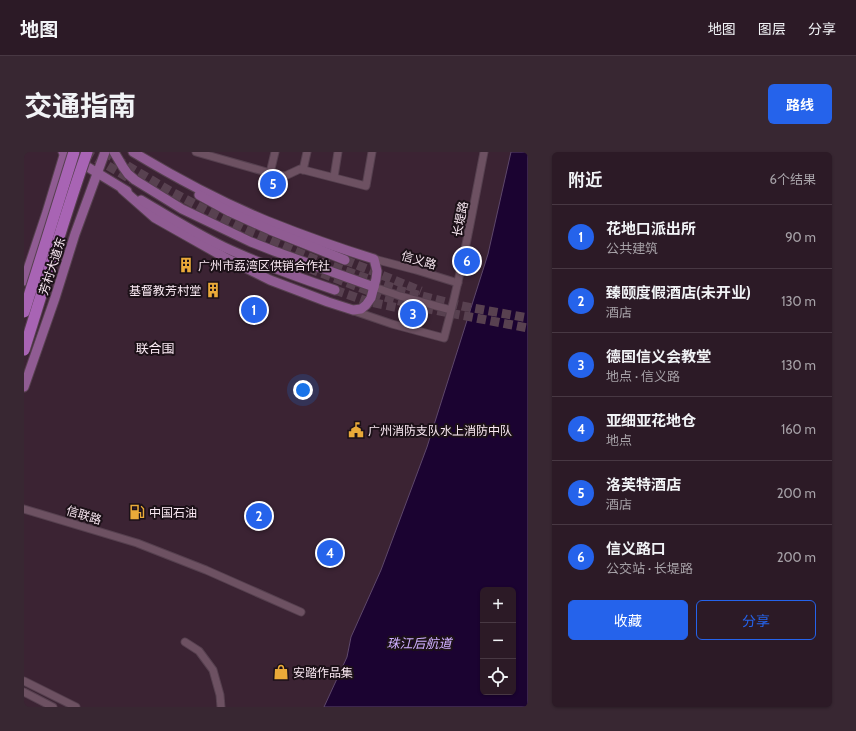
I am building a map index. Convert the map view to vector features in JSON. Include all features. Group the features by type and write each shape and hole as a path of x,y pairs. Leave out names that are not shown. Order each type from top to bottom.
{"highway":[{"name":"芳村大道东","path":"24,312 67,152"},
{"name":"芳村大道东","path":"24,350 64,220 87,152"}],"main road":[{"name":"芳村大道东","path":"24,281 67,152"},
{"path":"67,152 97,174 222,246 248,258 335,290"},
{"name":"芳村大道东","path":"24,387 105,152"},
{"path":"114,152 128,174 135,180 182,209 251,242 374,287"},
{"path":"126,152 170,179 230,212 270,230 346,260"},
{"path":"122,189 155,218 224,257 270,280 353,310 361,309 371,298 377,271 374,259 266,221 213,196 133,152"},
{"path":"43,224 76,234"}],"street":[{"path":"196,152 270,173 285,176 300,169 366,186 372,152"},
{"path":"270,173 275,152"},
{"path":"303,170 307,152"},
{"path":"334,178 338,152"},
{"name":"长堤路","path":"353,310 392,324 444,338 458,283 484,152"},
{"name":"信义路","path":"374,259 458,283"},
{"path":"374,287 451,310"},
{"name":"信联路","path":"24,509 137,543 206,570 301,612"},
{"path":"185,642 199,651 213,670 220,695 221,707"},
{"path":"24,681 76,707"},
{"path":"24,692 53,707"}],"water":[{"name":"珠江后航道","path":"511,152 528,152 528,707 324,707 347,657 351,637 381,570 427,447 488,254"}],"tunnel":[{"path":"85,152 132,180"},
{"path":"104,152 170,191 206,210 246,230 321,262 402,291 462,306 528,318"},
{"path":"345,260 421,291"},
{"path":"297,263 385,297 429,309 528,328"},
{"path":"335,290 366,301 418,311"}],"place":[{"name":"洛芙特酒店","path":"273,184"},
{"name":"信义路口","path":"467,261"},
{"name":"广州市荔湾区供销合作社","path":"186,265"},
{"name":"基督教芳村堂","path":"213,290"},
{"name":"花地口派出所","path":"254,310"},
{"name":"德国信义会教堂","path":"413,314"},
{"name":"广州消防支队水上消防中队","path":"356,430"},
{"name":"中国石油","path":"137,512"},
{"name":"臻颐度假酒店(未开业)","path":"259,516"},
{"name":"亚细亚花地仓","path":"330,553"},
{"name":"安踏作品集","path":"281,672"}],"district":[{"name":"联合围","path":"155,348"}]}
